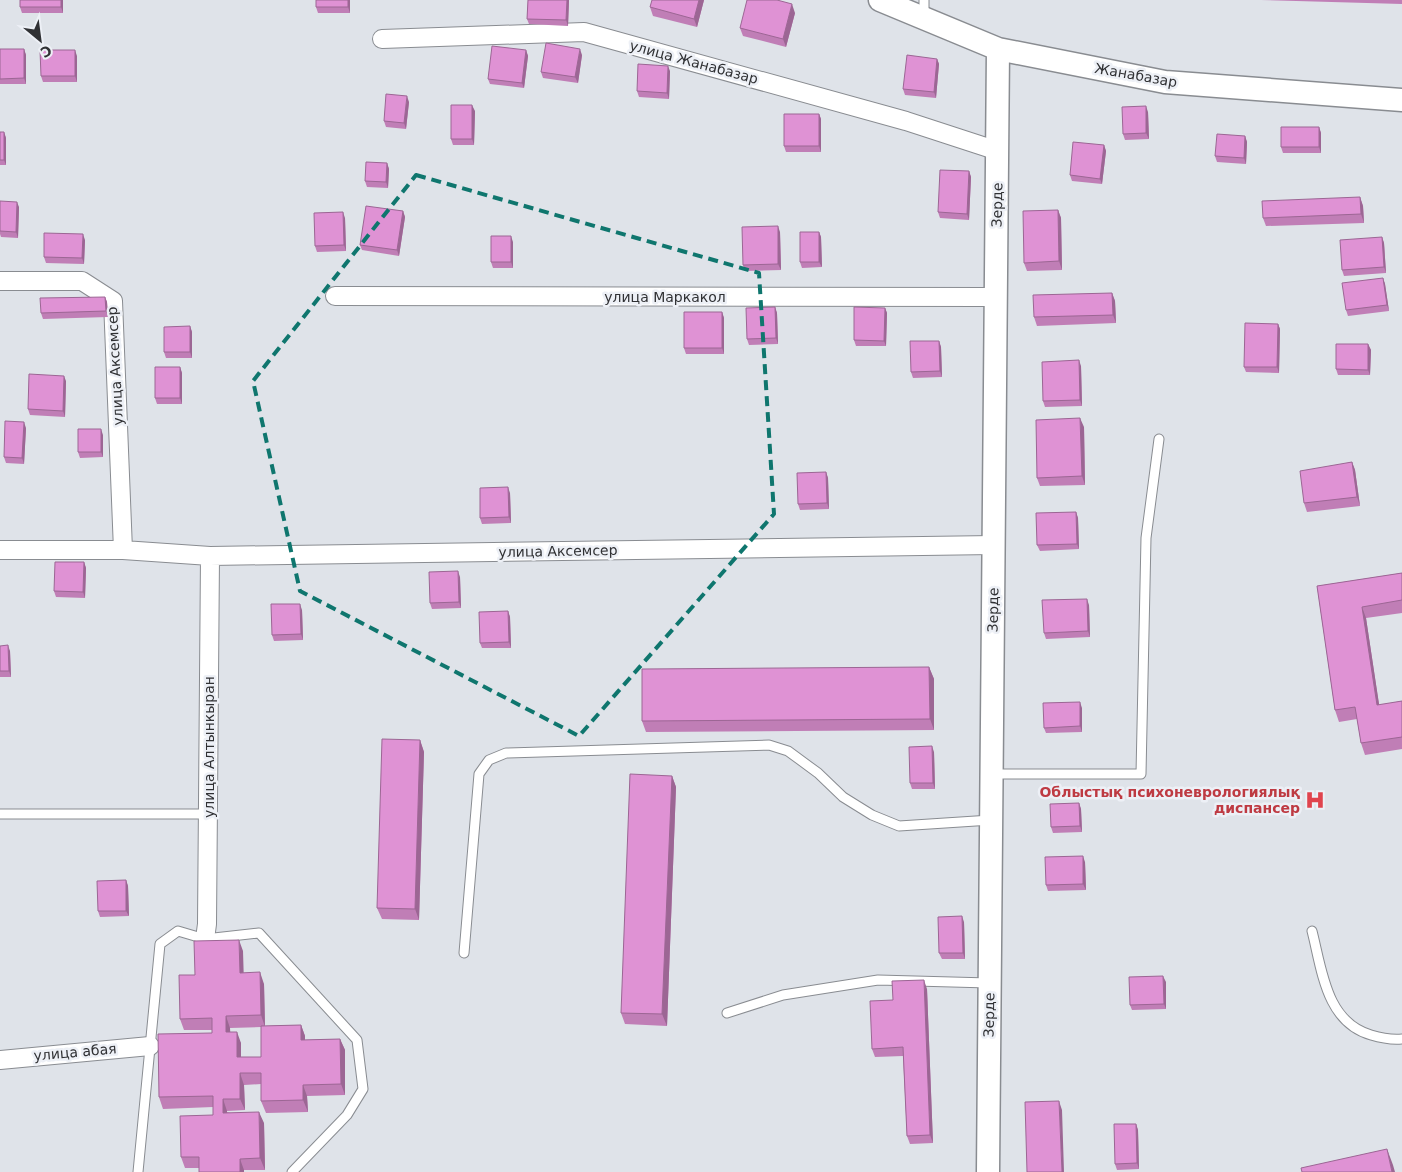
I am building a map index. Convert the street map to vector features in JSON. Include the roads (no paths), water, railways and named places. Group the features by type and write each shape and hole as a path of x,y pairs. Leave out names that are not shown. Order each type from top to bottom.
{"street":[{"name":"Жанабазар","path":"880,0 924,9 998,49 1164,82 1402,100"},
{"name":"улица Жанабазар","path":"382,39 584,32 906,121 998,151"},
{"name":"Зерде","path":"988,1172 998,49"},
{"name":"улица Аксемсер","path":"0,281 82,281 114,301 123,550"},
{"name":"улица Маркакол","path":"334,296 996,297"},
{"name":"улица Аксемсер","path":"0,550 123,550 210,556 994,545"},
{"name":"улица Алтынкыран","path":"205,939 207,924 210,556"},
{"name":"улица абая","path":"0,1060 150,1046"}],"lane":[{"path":"992,774 1141,774 1146,538 1159,439"},
{"path":"464,953 479,774 489,760 506,753 769,745 788,751 818,772 844,797 872,815 899,826 991,820"},
{"path":"0,814 208,814"},
{"path":"138,1172 160,944 178,931 205,939 260,933 357,1040 363,1089 347,1115 292,1172"},
{"path":"1312,931 1329,997 1342,1017 1360,1032 1380,1038 1402,1039"},
{"path":"728,1013 783,995 878,980 989,983"}],"place":[{"name":"Облыстық психоневрологиялық диспансер","path":"1315,800"}]}
